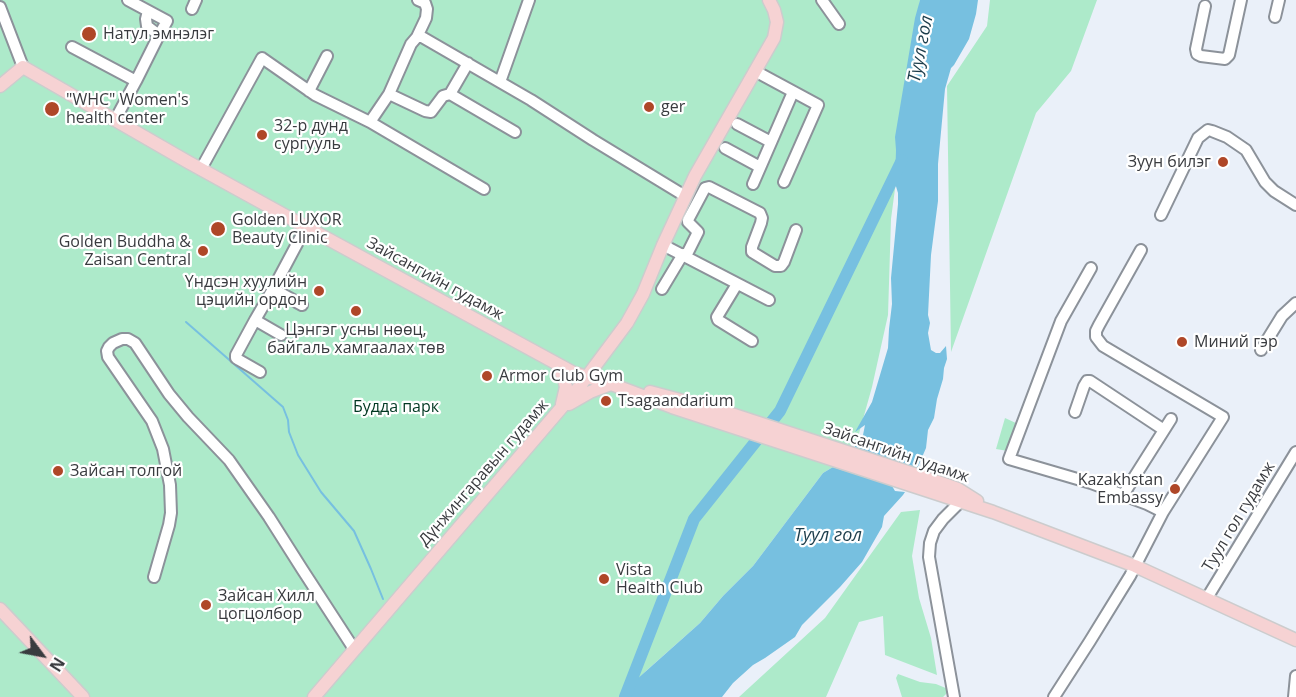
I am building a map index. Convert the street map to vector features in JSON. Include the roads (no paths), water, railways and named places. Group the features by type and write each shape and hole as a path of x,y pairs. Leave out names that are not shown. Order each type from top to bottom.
{"main road":[{"name":"Дүнжингаравын гудамж","path":"314,697 588,377 627,323 644,294 685,196 774,38 777,22 772,1"},
{"path":"0,86 22,67"},
{"name":"Зайсангийн гудамж","path":"22,67 201,169 574,373 672,407 723,418 937,487 961,501 1135,566 1296,640"},
{"path":"557,364 566,387 561,408"},
{"path":"561,408 611,384"},
{"name":"Зайсангийн гудамж","path":"937,487 958,489 993,512"},
{"path":"0,609 83,697"}],"street":[{"path":"115,120 166,21 128,0"},
{"path":"370,122 389,94 411,44 426,18 425,3 418,0"},
{"path":"500,82 529,0"},
{"path":"822,0 839,24"},
{"path":"1205,6 1196,49 1197,54 1225,59 1229,55 1241,0"},
{"path":"1275,17 1279,0"},
{"path":"2,6 22,67"},
{"path":"148,11 147,26 159,35"},
{"path":"417,37 422,37 468,63 685,196"},
{"path":"72,47 136,81"},
{"path":"309,91 327,56"},
{"path":"201,169 262,58 309,91 370,122 484,189"},
{"path":"389,94 431,112 443,96 450,94 468,63"},
{"path":"755,71 818,105 784,182"},
{"path":"753,184 793,92"},
{"path":"450,94 515,132"},
{"path":"737,124 771,142"},
{"path":"1161,215 1198,138 1208,130 1227,137 1246,150 1265,182 1274,191 1296,205"},
{"path":"725,148 760,167"},
{"path":"662,290 698,232 688,220 705,188 709,187 760,213 761,223 752,252 775,266 781,266 784,262 796,231"},
{"path":"260,372 236,358 236,355 306,227"},
{"path":"663,245 769,300"},
{"path":"1054,697 1135,566 1163,512 1223,417 1103,346 1096,338 1099,325 1141,250"},
{"path":"1090,268 1061,321 1009,459 1091,483 1163,512"},
{"path":"737,284 717,317 718,320 752,341"},
{"path":"273,289 302,305"},
{"path":"1261,350 1282,316 1296,303"},
{"path":"255,320 281,335"},
{"path":"154,577 170,525 170,485 163,449 152,421 108,357 109,347 122,339 135,343 169,394 229,460 269,517 354,649"},
{"path":"1076,412 1084,386 1087,381 1090,381 1164,430"},
{"path":"1123,495 1171,419"},
{"name":"Туул гол гудамж","path":"1207,598 1296,452"},
{"path":"954,697 929,557 934,531 961,501"},
{"path":"1294,697 1296,676"}],"water":[{"path":"920,0 978,0 969,39 951,68 945,89 938,164 938,201 931,255 928,333 931,350 940,353 946,346 947,359 934,418 928,430 926,448 914,476 860,458 864,448 856,457 854,449 857,441 863,435 865,425 855,432 872,402 888,348 892,304 891,278 898,204 895,183 895,137"},
{"name":"Туул гол","path":"833,467 892,486 895,491 905,492 884,516 882,527 862,562 802,625 795,637 753,665 733,683 722,697 620,697 700,623 753,566 823,473"}],"waterway":[{"name":"Туул гол","path":"625,697 694,519 780,411 902,160"},
{"path":"186,322 283,407 298,455 321,492 354,531 383,599"}],"place":[{"name":"Натул эмнэлэг","path":"89,34"},
{"name":"ger","path":"649,107"},
{"name":"\"WHC\" Women's health center","path":"52,109"},
{"name":"32-р дунд сургууль","path":"262,135"},
{"name":"Зуун билэг","path":"1223,162"},
{"name":"Golden LUXOR Beauty Clinic","path":"218,229"},
{"name":"Golden Buddha & Zaisan Central","path":"203,251"},
{"name":"Үндсэн хуулийн цэцийн ордон","path":"319,291"},
{"name":"Цэнгэг усны нөөц, байгаль хамгаалах төв","path":"356,311"},
{"name":"Миний гэр","path":"1182,342"},
{"name":"Armor Club Gym","path":"487,376"},
{"name":"Tsagaandarium","path":"606,401"},
{"name":"Зайсан толгой","path":"58,471"},
{"name":"Kazakhstan Embassy","path":"1175,489"},
{"name":"Vista Health Club","path":"604,579"},
{"name":"Зайсан Хилл цогцолбор","path":"206,605"}],"park label":[{"name":"Будда парк","path":"396,407"}]}
